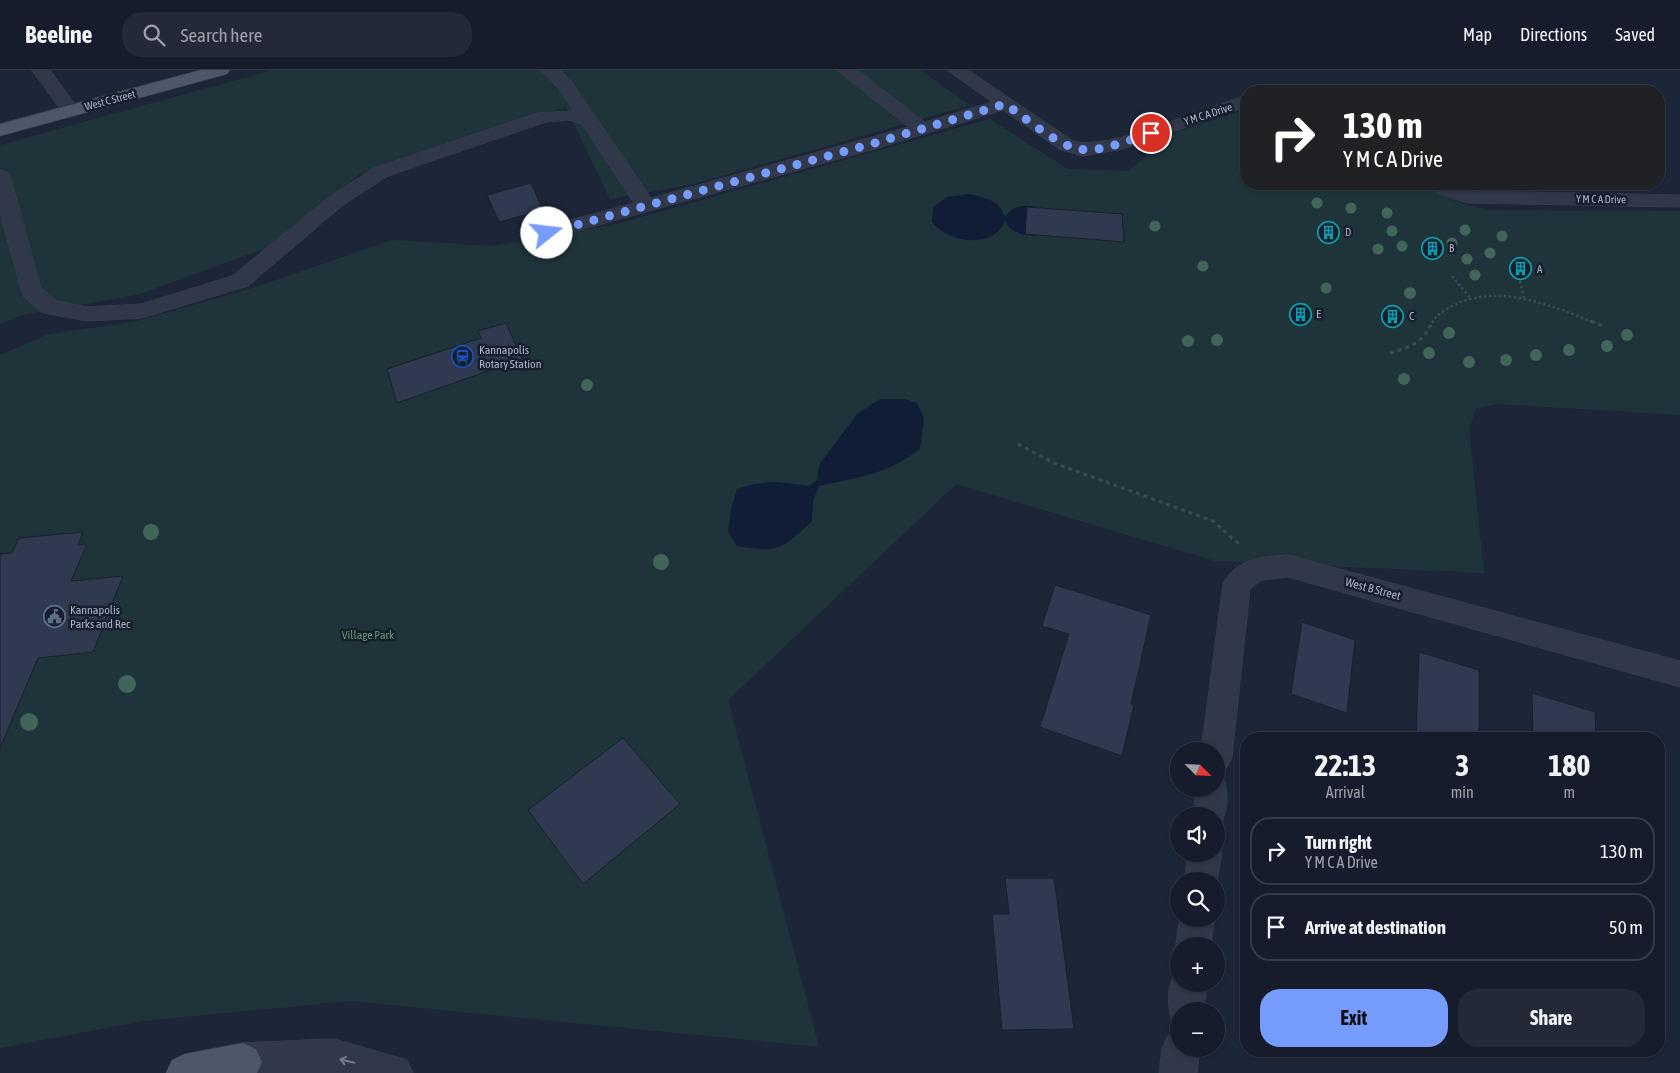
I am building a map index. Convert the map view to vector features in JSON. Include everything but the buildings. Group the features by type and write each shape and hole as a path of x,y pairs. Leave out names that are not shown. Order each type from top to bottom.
{"main road":[{"name":"West C Street","path":"0,130 221,70"},
{"path":"185,1073 232,1068"}],"street":[{"path":"41,70 71,111"},
{"path":"550,70 565,85 645,205"},
{"path":"846,70 922,129"},
{"name":"Y M C A Drive","path":"956,70 1066,145 1082,150 1116,145 1240,104"},
{"path":"547,233 922,129 1005,104"},
{"path":"0,176 31,291 49,307 87,314 142,311 240,281 336,202 381,172 544,116 568,115 589,120"},
{"name":"Y M C A Drive","path":"1446,190 1467,197 1680,201"},
{"name":"West B Street","path":"1256,569 1288,566 1680,674"},
{"path":"1218,742 1237,584 1256,569"},
{"path":"1178,1073 1180,1057"},
{"path":"232,1068 335,1058 394,1073"}],"path":[{"path":"1452,276 1471,299"},
{"path":"1520,281 1524,298"},
{"path":"1390,353 1422,340 1436,316 1454,303 1471,299 1504,296 1534,300 1603,326"},
{"path":"1018,444 1054,463 1213,521 1239,544 1256,569"}],"green space":[{"path":"273,70 920,70 970,105 690,185 610,199 566,107 360,174 269,247 137,295 26,314 0,324 0,145"},
{"name":"Village Park","path":"1240,111 1240,190 1433,190 1470,206 1488,210 1680,211 1680,415 1498,404 1476,408 1469,428 1484,573 1215,561 956,484 728,700 819,1047 350,1001 143,1021 0,1048 0,355 49,334 134,322 253,288 392,240 494,246 617,224 990,119 1068,169 1129,171 1172,134"}],"water":[{"path":"969,194 992,201 1000,208 1005,218 1008,213 1017,207 1033,206 1044,209 1043,235 1021,234 1008,226 1005,221 999,230 981,240 959,239 939,229 932,222 933,207 947,197"},
{"path":"880,399 904,399 917,403 924,418 920,449 908,458 884,470 819,486 813,501 812,521 794,538 779,547 762,549 737,546 728,532 731,509 737,489 773,482 809,486 817,480 819,465 857,414"}],"place":[{"name":"D","path":"1329,232"},
{"name":"B","path":"1433,248"},
{"name":"A","path":"1521,269"},
{"name":"E","path":"1300,314"},
{"name":"C","path":"1393,316"},
{"name":"Kannapolis Rotary Station","path":"463,357"},
{"name":"Kannapolis Parks and Rec","path":"54,617"}],"route":[{"path":"547,233 868,145 1005,104 1066,145 1082,150 1116,145 1151,133"}]}
